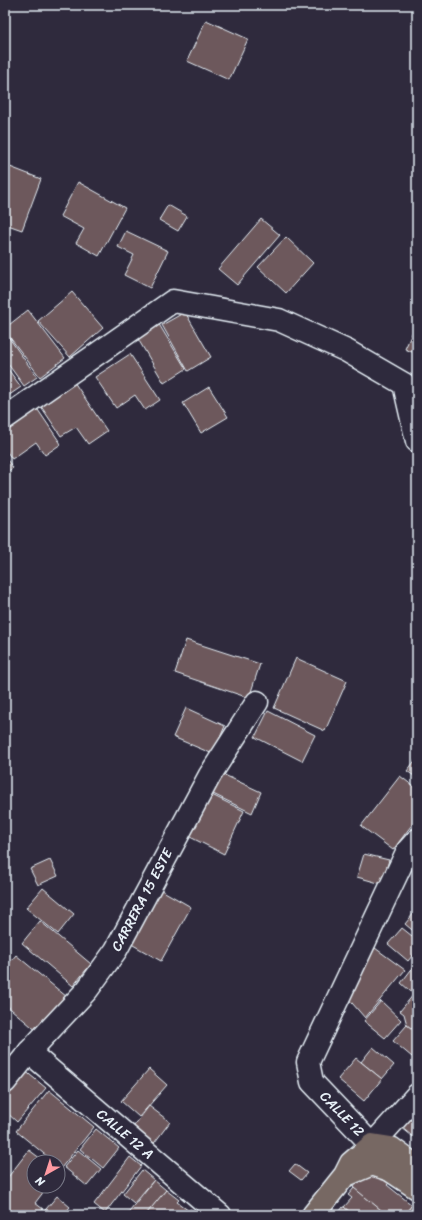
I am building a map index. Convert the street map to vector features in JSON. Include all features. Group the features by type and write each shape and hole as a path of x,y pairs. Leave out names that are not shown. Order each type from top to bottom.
{"main road":[{"name":"CALLE 12","path":"313,1215 345,1175 351,1163 372,1145 391,1148 417,1167"},
{"path":"345,1175 372,1164 390,1170 417,1188"}],"street":[{"path":"5,418 173,301 279,320 347,351 404,384 417,441"},
{"name":"CARRERA 15 ESTE","path":"5,1082 29,1052 87,990 116,950 210,775 257,702"},
{"name":"CALLE 12","path":"372,1145 312,1082 308,1062 408,850 417,840"},
{"name":"CALLE 12 A","path":"29,1052 220,1215"},
{"path":"372,1145 417,1095"}],"building":[{"path":"206,20 248,39 229,80 187,61"},
{"path":"5,165 41,179 22,230 5,224"},
{"path":"78,182 125,208 99,256 76,243 84,229 60,216"},
{"path":"168,205 187,216 178,231 159,220"},
{"path":"261,219 280,235 237,285 218,269"},
{"path":"126,231 168,251 150,288 124,275 134,255 118,247"},
{"path":"286,237 313,263 286,293 258,267"},
{"path":"72,292 103,328 70,357 38,321"},
{"path":"28,310 65,358 40,377 5,331 5,328"},
{"path":"185,312 211,357 188,371 162,325"},
{"path":"157,321 186,369 164,383 135,334"},
{"path":"413,331 417,333 417,354 405,349"},
{"path":"9,338 37,377 24,386 5,360 5,341"},
{"path":"130,354 160,400 145,410 135,395 116,408 95,377"},
{"path":"5,365 21,387 5,398"},
{"path":"70,376 107,431 88,444 76,427 61,436 36,399"},
{"path":"209,387 228,417 201,433 183,403"},
{"path":"34,404 61,444 45,455 36,442 12,459 5,449 5,424"},
{"path":"5,457 13,468 5,473"},
{"path":"186,640 260,664 249,698 175,673"},
{"path":"296,658 347,681 325,731 274,708"},
{"path":"186,708 225,726 213,754 173,737"},
{"path":"268,711 315,735 302,761 255,737"},
{"path":"417,758 417,778 407,771"},
{"path":"218,772 261,792 252,813 209,792"},
{"path":"400,776 417,789 417,818 393,850 361,826"},
{"path":"208,793 244,811 224,854 188,836"},
{"path":"364,854 389,860 382,884 357,877"},
{"path":"50,860 58,876 38,885 30,869"},
{"path":"156,887 191,907 161,961 126,941"},
{"path":"43,888 74,914 58,934 26,908"},
{"path":"414,913 417,916 417,934 405,924"},
{"path":"40,921 91,964 73,986 22,943"},
{"path":"402,928 417,940 417,950 408,961 388,944"},
{"path":"375,948 405,970 365,1018 346,996"},
{"path":"16,955 67,997 38,1032 5,1004 5,968"},
{"path":"414,966 417,969 417,997 401,983"},
{"path":"414,994 417,997 417,1033 407,1025 404,1014 400,1011"},
{"path":"381,1001 401,1020 385,1038 364,1021"},
{"path":"407,1025 417,1033 417,1052 412,1057 393,1041"},
{"path":"373,1047 394,1065 382,1079 361,1062"},
{"path":"356,1058 382,1079 364,1101 338,1079"},
{"path":"149,1069 167,1085 139,1117 121,1101"},
{"path":"24,1070 46,1088 17,1122 5,1111 5,1093"},
{"path":"49,1090 94,1127 66,1162 66,1154 44,1154 16,1131"},
{"path":"149,1106 170,1122 152,1146 131,1130"},
{"path":"417,1110 417,1140 401,1127"},
{"path":"96,1129 119,1148 103,1168 80,1149"},
{"path":"5,1132 11,1136 5,1143"},
{"path":"29,1150 34,1154 26,1154 26,1194 42,1194 35,1203 43,1209 38,1215 11,1215 5,1210 5,1181"},
{"path":"78,1150 101,1169 87,1186 66,1169 66,1165"},
{"path":"130,1157 141,1166 105,1213 94,1204"},
{"path":"295,1164 307,1173 301,1180 289,1171"},
{"path":"142,1170 154,1180 134,1203 123,1194"},
{"path":"369,1170 381,1180 382,1178 389,1183 387,1185 412,1205 404,1215 387,1215 353,1188"},
{"path":"154,1180 166,1190 146,1215 126,1215"},
{"path":"354,1188 387,1215 353,1215 344,1207 352,1198 348,1195"},
{"path":"166,1190 179,1200 177,1202 189,1211 186,1215 149,1215 147,1213"},
{"path":"57,1196 70,1207 63,1215 41,1215"},
{"path":"412,1205 417,1209 417,1215 404,1215"},
{"path":"344,1207 353,1215 337,1215"},
{"path":"190,1209 194,1212 197,1215 186,1215"}]}
